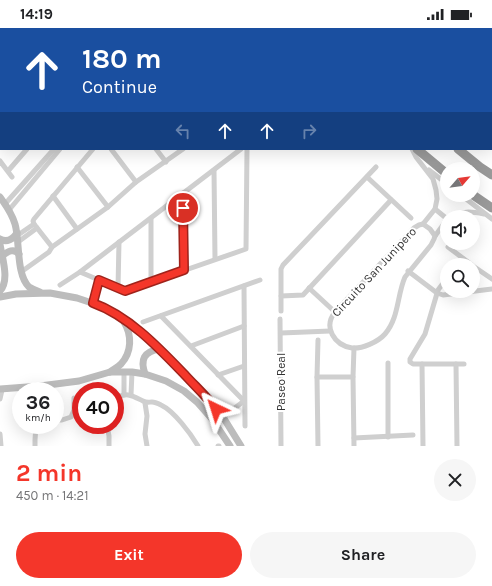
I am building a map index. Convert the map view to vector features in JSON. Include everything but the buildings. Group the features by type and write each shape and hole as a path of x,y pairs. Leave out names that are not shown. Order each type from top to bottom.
{"highway":[{"path":"417,150 440,168"},
{"path":"459,150 492,175"},
{"path":"480,201 489,211"}],"street":[{"path":"8,172 26,150"},
{"path":"7,207 53,150"},
{"path":"7,207 59,150"},
{"path":"52,246 33,221 92,150"},
{"path":"112,150 136,182"},
{"path":"157,150 166,162"},
{"path":"21,272 48,252 52,246 108,207 136,182 182,150"},
{"path":"60,285 80,272 240,150"},
{"path":"80,272 125,291 246,249 247,150"},
{"path":"412,150 433,179 437,199 435,209 440,212"},
{"path":"0,161 12,177"},
{"path":"424,166 440,179"},
{"path":"77,167 108,207"},
{"path":"281,310 281,269 283,265 376,167"},
{"path":"214,170 215,259"},
{"path":"367,176 411,218"},
{"path":"183,193 184,270"},
{"path":"53,196 77,229"},
{"path":"0,197 15,223 18,237 21,272 25,282 30,288 40,293"},
{"path":"281,296 303,295 391,200"},
{"path":"473,202 489,211 492,219"},
{"name":"Circuito San Junipero","path":"435,209 423,224 414,228 334,312 330,318 329,325 330,332 336,339 345,346 354,348 372,343 384,334 392,324 403,282 408,272 432,245 435,236 440,229"},
{"path":"151,218 151,282"},
{"path":"423,224 430,229 435,236"},
{"path":"0,239 3,241 18,237 36,226"},
{"path":"118,288 119,242"},
{"path":"0,244 5,277 3,287 0,290"},
{"path":"2,256 13,250 20,254"},
{"path":"452,250 463,258"},
{"path":"480,270 492,279"},
{"path":"408,272 437,293 443,295 492,289"},
{"path":"93,303 99,280"},
{"path":"143,322 260,280"},
{"path":"244,286 244,426"},
{"path":"440,286 425,334 410,359 410,362 413,364 464,364"},
{"path":"309,288 334,312"},
{"path":"0,297 16,294 50,293 78,298 93,303 104,307 122,318 159,349 209,400 223,418 241,446"},
{"path":"161,316 244,401"},
{"path":"110,372 121,364 128,354 130,342 128,329 122,318"},
{"name":"Paseo Real","path":"280,319 281,446"},
{"path":"191,346 244,326"},
{"path":"281,333 330,332"},
{"path":"318,340 318,446"},
{"path":"354,348 354,446"},
{"path":"145,374 142,365 144,356 151,351 159,349"},
{"path":"388,363 388,437"},
{"path":"422,364 423,446"},
{"path":"456,364 457,446"},
{"path":"218,375 244,366"},
{"path":"0,399 1,389 79,381 110,372 132,372 145,374 172,384 184,391 197,402 212,419 229,446 237,439"},
{"path":"124,372 124,382"},
{"path":"132,372 132,395"},
{"path":"317,377 353,377"},
{"path":"124,395 132,395 145,402 152,402 162,406 187,429 198,446"},
{"path":"223,418 244,401"},
{"path":"145,402 148,416 145,434 147,446"},
{"path":"0,434 0,446"},
{"path":"35,434 35,446"},
{"path":"109,434 109,446"},
{"path":"354,438 413,435"}],"route":[{"path":"183,208 184,270 125,291 99,280 93,303 104,307 122,318 142,334 176,365 216,409"}]}
